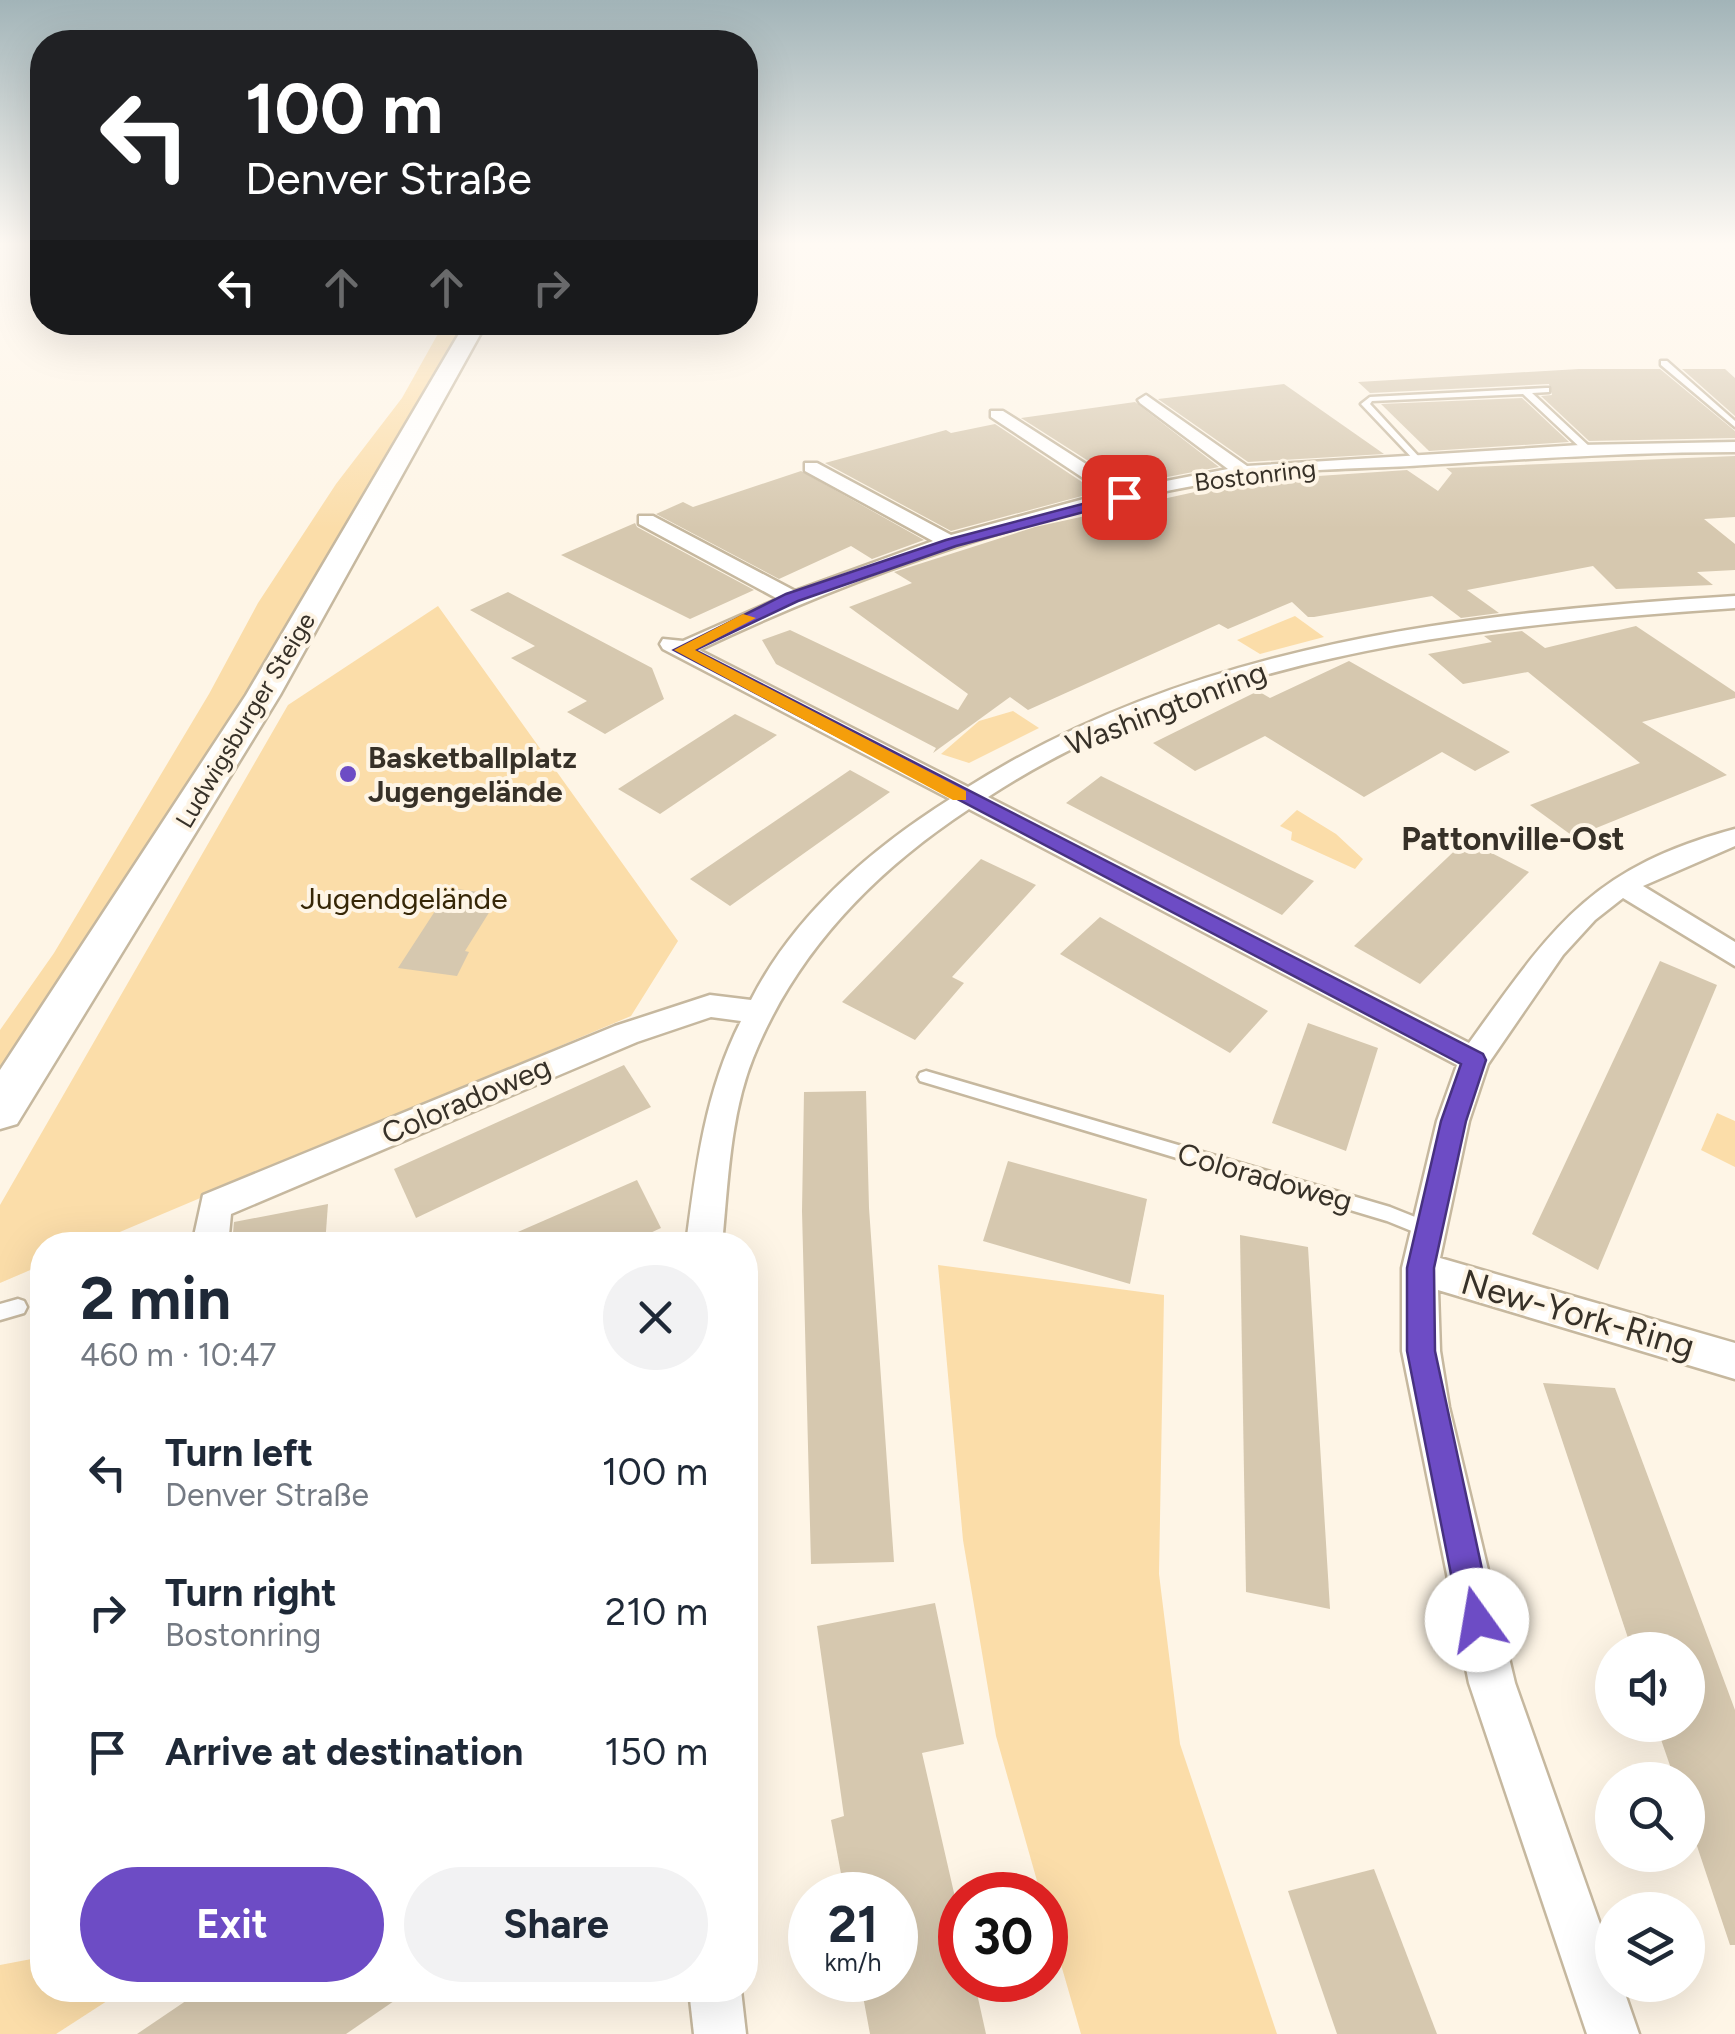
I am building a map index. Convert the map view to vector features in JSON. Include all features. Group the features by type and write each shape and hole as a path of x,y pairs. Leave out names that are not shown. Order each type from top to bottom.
{"main road":[{"name":"Ludwigsburger Steige","path":"0,1110 263,695 467,339"}],"street":[{"path":"1146,400 1243,472"},
{"path":"997,414 1124,497"},
{"name":"Bostonring","path":"965,798 673,645 792,598 951,543 1124,497 1243,472 1588,450 1735,447"},
{"path":"811,467 951,543"},
{"path":"646,520 792,598"},
{"name":"Washingtonring","path":"705,1232 715,1148 738,1058 759,1012 803,938 906,839 965,798 1102,726 1272,665 1385,638 1480,622 1735,602"},
{"path":"965,798 1474,1060"},
{"name":"New-York-Ring","path":"1614,2034 1492,1683 1430,1407 1421,1351 1420,1268 1453,1121 1474,1060 1553,948 1585,913 1622,885 1688,853 1735,836"},
{"path":"1622,885 1735,956"},
{"name":"Coloradoweg","path":"212,1232 215,1206 626,1034 710,1006 759,1012"},
{"name":"New-York-Ring","path":"1420,1268 1735,1361"},
{"path":"716,2002 720,2034"}],"lane":[{"path":"1664,363 1735,425"},
{"path":"1417,460 1365,404 1370,399 1546,390"},
{"path":"1526,392 1588,450"},
{"name":"Coloradoweg","path":"926,1077 1390,1214 1429,1230"}],"green space":[{"path":"435,339 460,339 403,445 0,1089 0,1030 54,953 209,694 258,603 336,484 402,398"},
{"name":"Jugendgelände","path":"438,606 678,941 631,1016 120,1232 30,1232 30,1270 0,1283 0,1205 288,705"},
{"path":"1295,616 1324,637 1260,654 1237,640"},
{"path":"1013,711 1039,728 969,763 941,754 979,721"},
{"path":"1297,810 1336,834 1363,859 1355,869 1291,840 1292,832 1280,826"},
{"path":"1717,1113 1735,1121 1735,1167 1701,1150"},
{"path":"938,1265 1164,1295 1159,1574 1180,1744 1277,2034 1081,2034 1068,1989 1068,1872 1034,1872 996,1736 963,1540"},
{"path":"30,1959 30,2002 105,2002 56,2034 0,2034 0,1965"}],"building":[{"path":"1579,369 1660,369 1735,431 1735,438 1589,441 1541,396 1552,395 1549,384 1370,393 1358,382"},
{"path":"1682,369 1725,369 1735,378 1735,416"},
{"path":"1284,384 1384,454 1248,462 1158,399"},
{"path":"1522,398 1569,442 1429,451 1381,404"},
{"path":"1135,402 1219,467 1126,485 1021,418"},
{"path":"995,424 1097,492 951,531 825,463 946,430 951,433"},
{"path":"1735,456 1735,517 1704,519 1735,544 1735,570 1697,572 1713,585 1616,589 1593,566 1467,590 1499,613 1461,618 1432,596 1314,617 1308,617 1292,602 1228,629 1219,624 1028,710 1010,697 933,753 936,748 776,664 762,640 790,630 958,710 968,694 849,607 912,583 894,572 1035,527 1245,481 1407,470 1438,491 1452,473 1446,468"},
{"path":"801,471 924,540 872,559 851,546 779,579 656,514 683,502 693,507"},
{"path":"635,523 754,590 690,619 561,555"},
{"path":"508,592 652,668 664,699 605,734 567,712 587,701 511,658 535,646 470,610"},
{"path":"1636,626 1735,692 1735,698 1642,722 1727,775 1574,837 1530,805 1640,763 1528,672 1463,684 1428,654 1492,642 1484,636 1522,631 1545,648"},
{"path":"1349,661 1510,752 1475,771 1442,752 1364,797 1265,736 1195,771 1153,743 1258,691 1270,698"},
{"path":"735,714 777,735 660,814 618,789"},
{"path":"850,770 890,792 730,906 690,879"},
{"path":"1101,776 1314,881 1282,915 1066,803"},
{"path":"1466,840 1529,872 1420,984 1354,946"},
{"path":"981,859 1036,885 952,977 964,983 915,1040 842,1002"},
{"name":"Jugendgelände","path":"450,888 500,895 465,951 469,952 457,976 398,968"},
{"path":"1100,917 1268,1011 1230,1053 1060,954"},
{"path":"1660,961 1717,985 1598,1270 1532,1234"},
{"path":"1308,1023 1378,1048 1346,1151 1272,1123"},
{"path":"624,1065 651,1107 416,1218 394,1169"},
{"path":"866,1091 869,1208 894,1562 811,1564 802,1211 804,1092"},
{"path":"1008,1161 1147,1199 1130,1284 983,1241"},
{"path":"637,1180 661,1228 652,1232 518,1232"},
{"path":"328,1204 326,1232 233,1232 234,1222"},
{"path":"1240,1235 1308,1247 1330,1609 1246,1592"},
{"path":"1543,1383 1615,1388 1735,1710 1735,1945 1730,1945 1705,1870 1705,1762 1669,1762 1662,1742 1705,1742 1705,1632 1626,1632"},
{"path":"935,1603 964,1744 922,1753 949,1872 938,1872 938,2002 979,2002 986,2034 870,2034 864,2002 918,2002 918,1872 841,1872 831,1820 844,1816 817,1626"},
{"path":"1374,1869 1437,2034 1337,2034 1288,1891"},
{"path":"184,2002 393,2002 346,2034 137,2034"}],"slow traffic":[{"path":"748,618 682,650 959,796"}],"place":[{"name":"Basketballplatz Jugengelände","path":"348,774"}],"district":[{"name":"Pattonville-Ost","path":"1513,839"}],"route":[{"path":"1124,497 951,543 792,598 682,650 1474,1060 1453,1121 1420,1268 1421,1351 1430,1407 1477,1620"}]}
